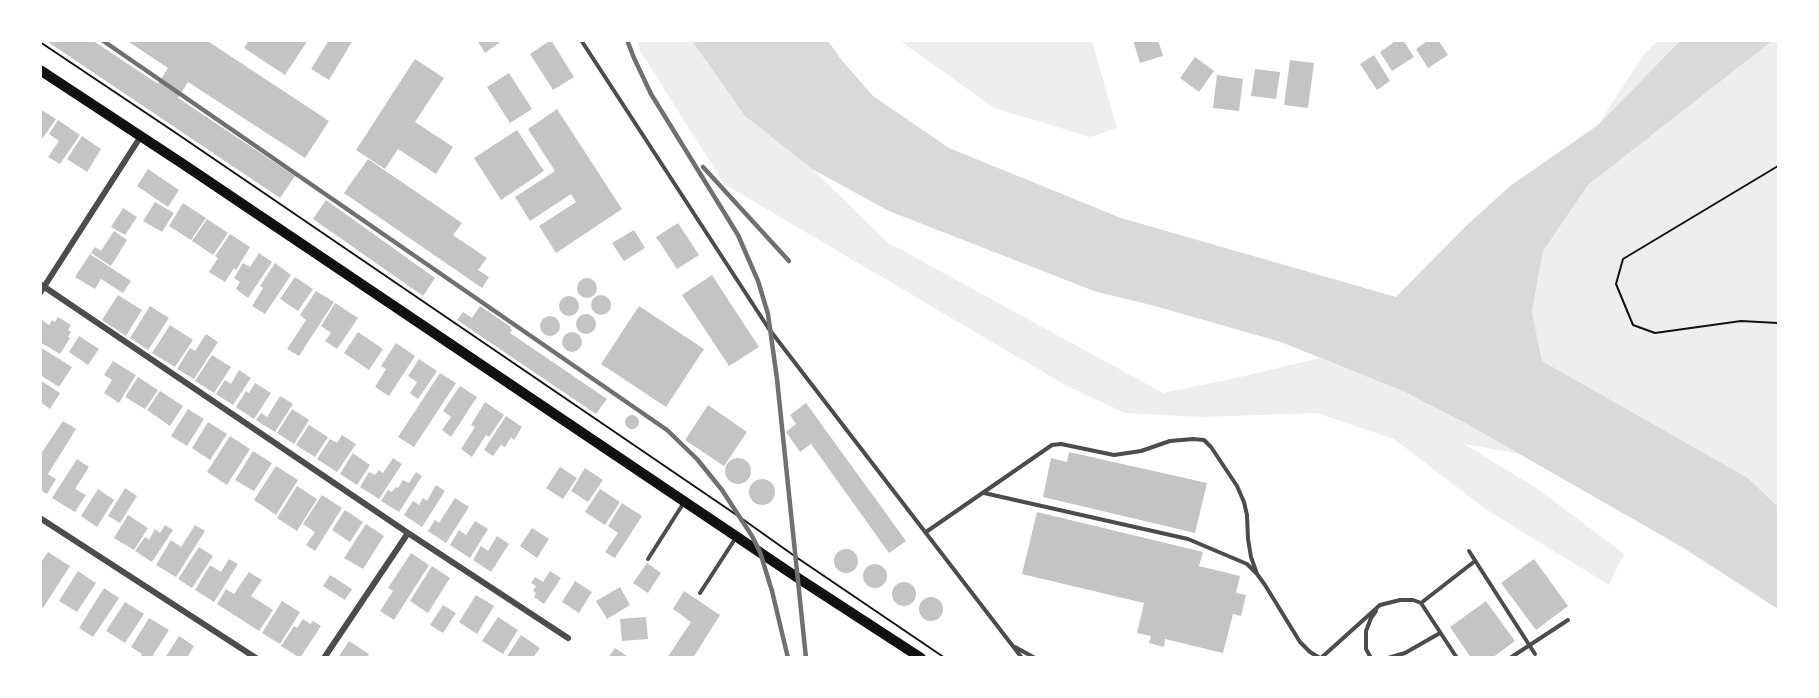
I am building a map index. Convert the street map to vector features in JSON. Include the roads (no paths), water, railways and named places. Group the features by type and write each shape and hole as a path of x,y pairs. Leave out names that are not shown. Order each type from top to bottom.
{"main road":[{"path":"40,70 921,657"}],"street":[{"path":"40,293 43,285 141,136"},
{"path":"43,285 408,533 568,638"},
{"path":"40,518 256,657"},
{"path":"324,657 408,533"}],"lane":[{"path":"581,40 769,329 1022,657"},
{"path":"926,532 1052,445 1061,444 1114,455 1141,451 1170,441 1204,440 1237,486 1244,502 1250,548 1257,574"},
{"path":"983,492 1188,539 1247,564 1257,574 1300,642 1310,652 1321,657 1380,606 1400,600 1413,600 1421,603 1457,657"},
{"path":"648,559 685,501"},
{"path":"700,593 736,535"},
{"path":"1469,551 1535,654"},
{"path":"1421,603 1475,561"},
{"path":"1371,657 1366,649 1366,631 1371,618 1380,606"},
{"path":"1510,657 1568,620"},
{"path":"1388,657 1405,653 1440,633"},
{"path":"1012,646 1035,657"}],"railway":[{"path":"102,40 667,430 697,459 722,490 752,536 760,552 772,591 788,658"},
{"path":"627,40 651,94 738,235 758,281 768,314 777,379 806,658"},
{"path":"703,167 789,261"}]}
